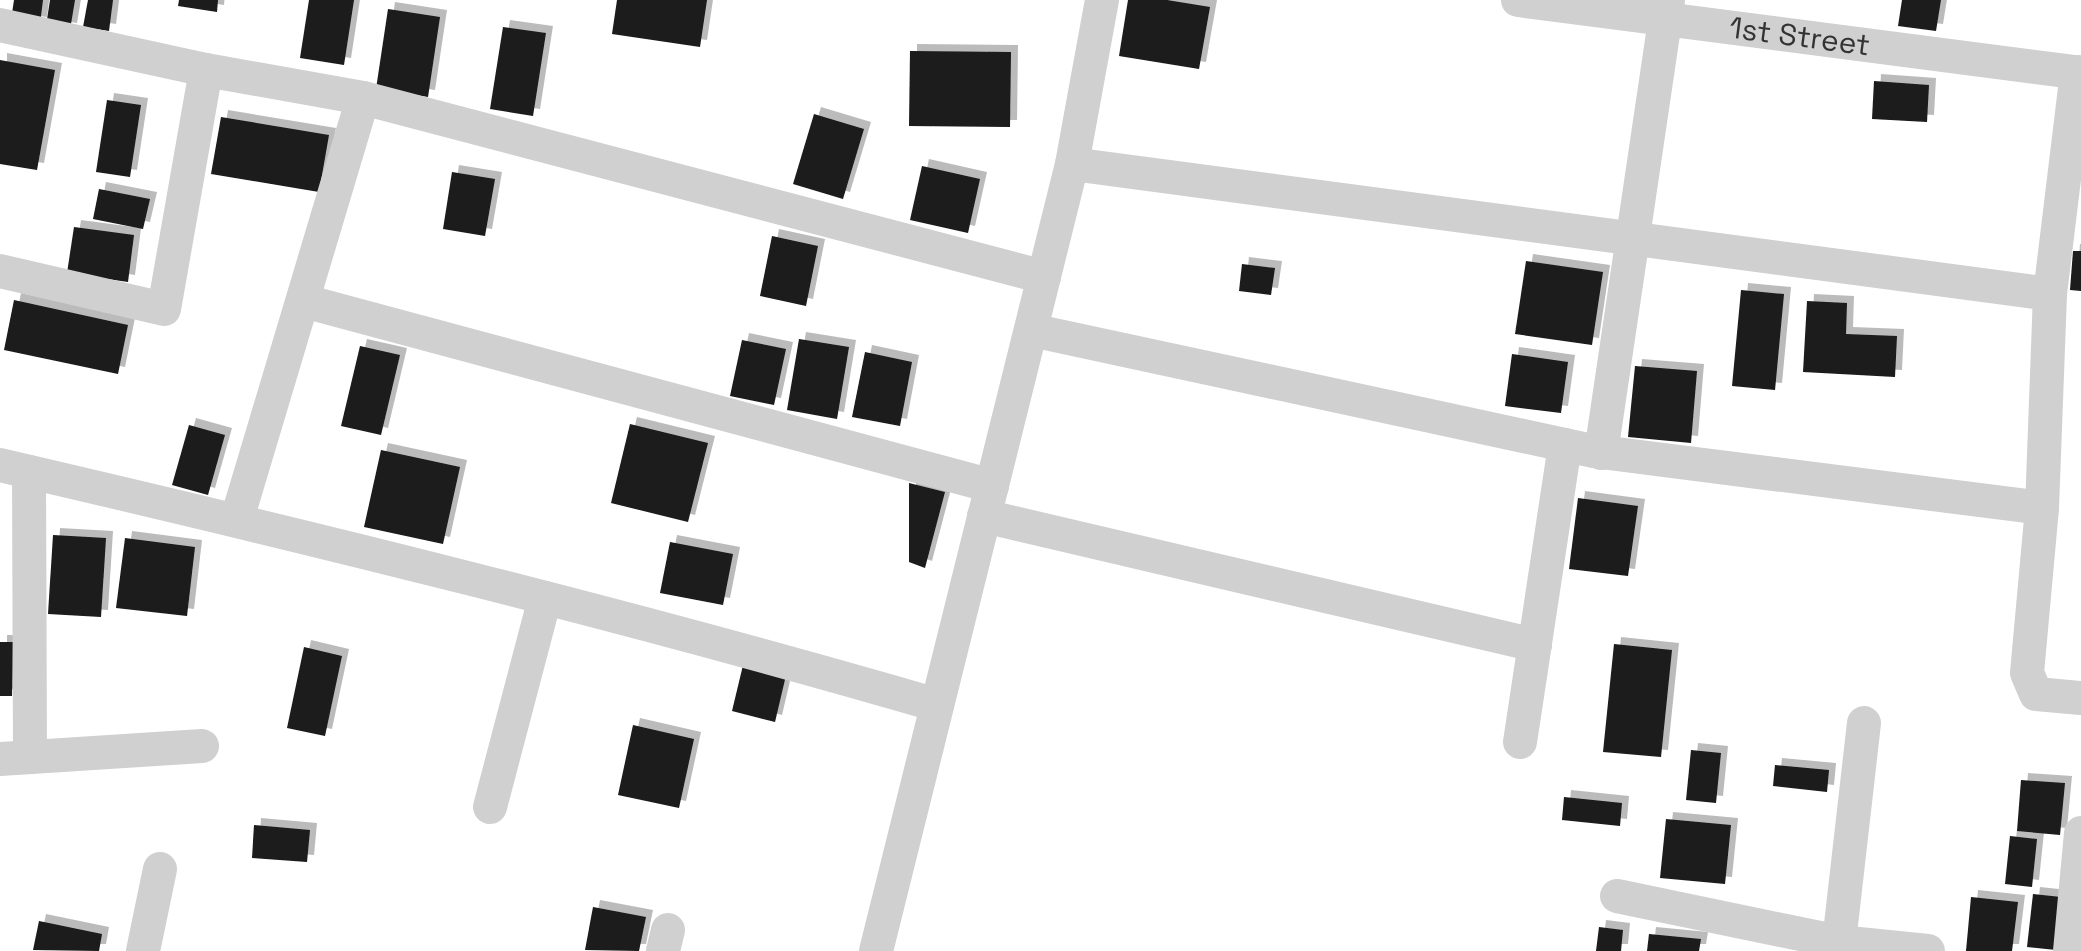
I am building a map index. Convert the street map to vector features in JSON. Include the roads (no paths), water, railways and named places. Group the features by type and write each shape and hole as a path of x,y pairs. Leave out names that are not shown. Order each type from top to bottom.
{"street":[{"path":"876,951 1072,164 1102,0"},
{"name":"1st Street","path":"1518,0 1667,10 2079,72"},
{"path":"1601,453 1667,10"},
{"path":"0,25 206,70 363,98 1044,277"},
{"path":"0,271 164,309 206,70"},
{"path":"2079,72 2050,294 2042,508 2028,681 2036,694 2081,698"},
{"path":"237,519 363,98"},
{"path":"1072,164 2050,294"},
{"path":"304,301 988,501 1535,645"},
{"path":"1031,330 1601,453 2042,508"},
{"path":"1520,742 1565,445"},
{"path":"202,746 15,758 15,469 237,519 727,644 937,705"},
{"path":"490,807 545,598"},
{"path":"1838,946 1864,723"},
{"path":"2070,951 2081,833"},
{"path":"143,951 160,869"},
{"path":"1617,896 1838,946 1928,951"}]}
